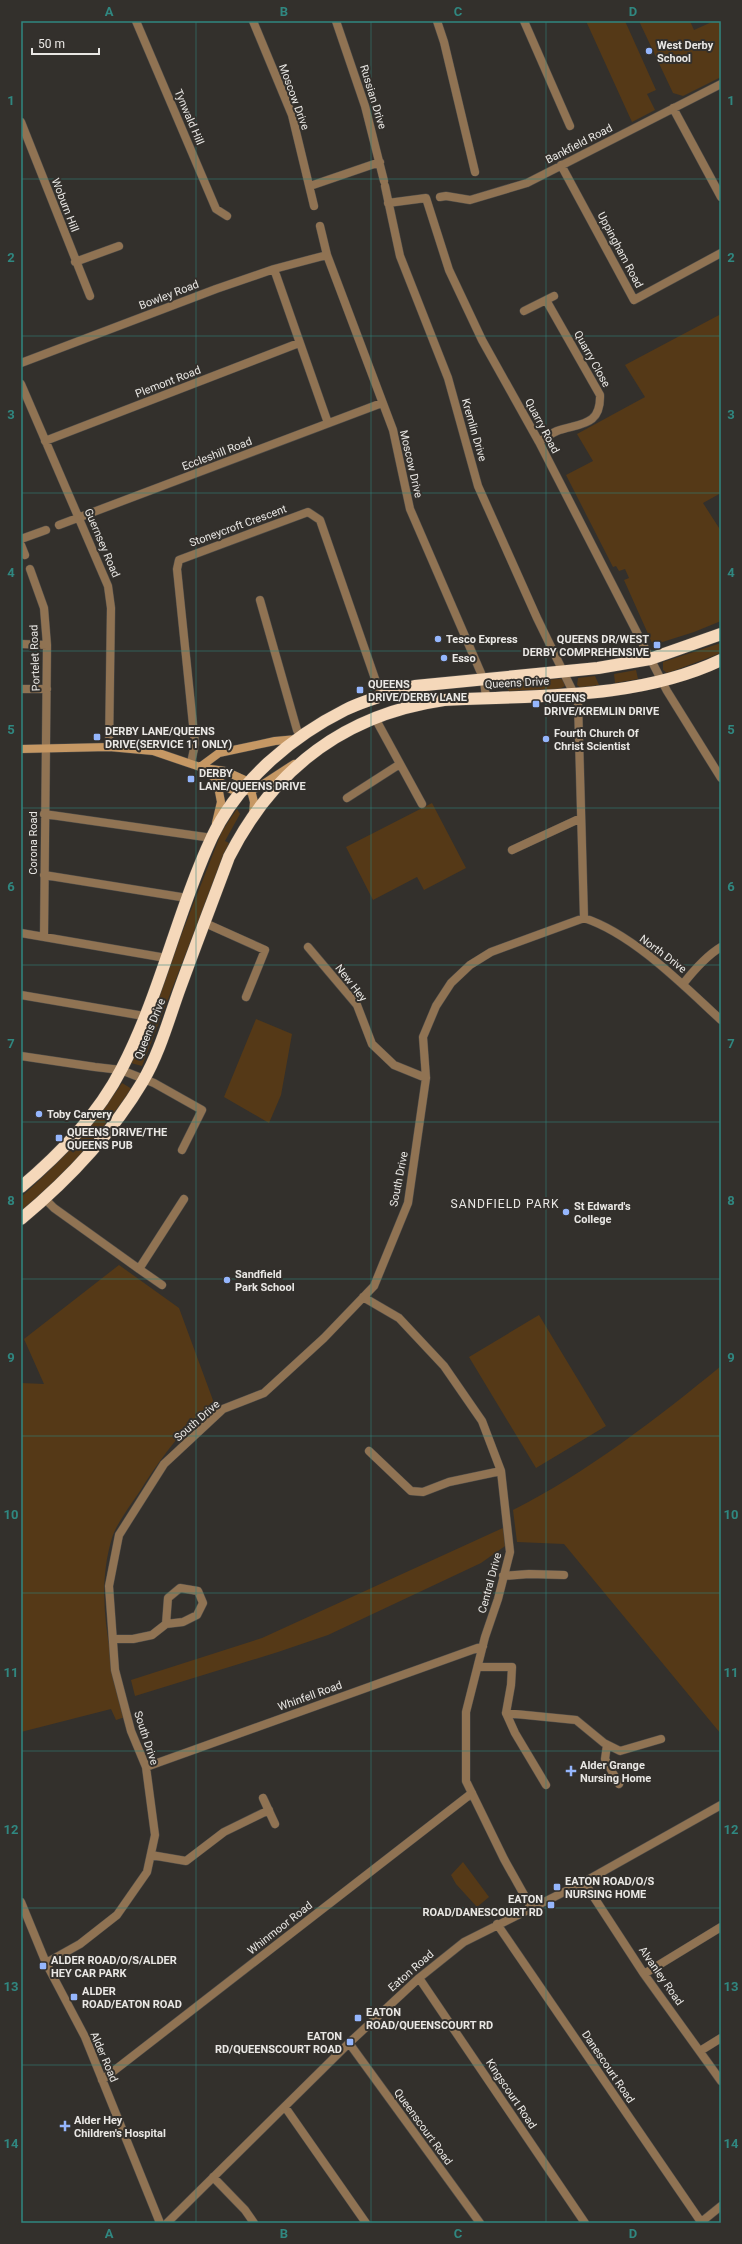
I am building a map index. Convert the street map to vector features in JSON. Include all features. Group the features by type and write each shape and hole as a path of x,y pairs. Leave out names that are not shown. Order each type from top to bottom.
{"highway":[{"name":"Queens Drive","path":"21,1187 58,1154 81,1128 108,1093 121,1070 144,1016 187,898 213,835 248,788 276,756 299,738 346,710 381,696 415,686 593,669 650,659 721,634"},
{"name":"Queens Drive","path":"21,1219 45,1199 99,1144 122,1114 144,1079 163,1035 229,857 253,815 278,786 309,756 347,729 375,718 422,703 612,690 661,680 708,666 721,660"}],"street":[{"name":"Tynwald Hill","path":"136,21 216,209 227,216"},
{"name":"Moscow Drive","path":"252,21 292,115 314,206"},
{"name":"Russian Drive","path":"336,21 365,106 385,184"},
{"path":"437,21 444,42 474,172"},
{"path":"524,21 570,126"},
{"name":"Bankfield Road","path":"440,197 446,196 470,200 480,199 527,183 721,84"},
{"path":"673,108 717,182 721,197"},
{"name":"Woburn Hill","path":"21,122 75,262 90,296"},
{"path":"310,186 380,162"},
{"name":"Uppingham Road","path":"561,165 634,300 721,253"},
{"name":"Kremlin Drive","path":"385,184 400,256 448,378 478,486 537,618 578,702 584,918"},
{"name":"Quarry Road","path":"388,203 426,198 449,270 482,340 538,442 661,680 721,778"},
{"name":"Moscow Drive","path":"320,226 327,255 399,451 410,510 484,680 486,698"},
{"path":"75,262 118,246"},
{"name":"Bowley Road","path":"21,364 193,297 274,269 327,255"},
{"path":"274,269 328,423"},
{"path":"524,311 554,296"},
{"name":"Quarry Close","path":"538,442 558,431 588,423 594,417 600,403 597,387 546,300"},
{"name":"Plemont Road","path":"45,441 299,343"},
{"name":"Guernsey Road","path":"21,384 108,586 111,608 109,746"},
{"name":"Eccleshill Road","path":"59,525 382,403"},
{"name":"Stoneycroft Crescent","path":"191,763 195,744 177,569 179,560 308,512 320,520 381,696"},
{"path":"21,539 46,530"},
{"path":"21,545 25,555"},
{"name":"Portelet Road","path":"30,569 44,608 47,645 46,748"},
{"path":"260,600 299,738"},
{"path":"21,644 47,645"},
{"path":"21,689 47,689"},
{"path":"375,718 422,804"},
{"name":"Queens Drive","path":"201,768 219,753 275,741 299,738"},
{"path":"21,749 109,746 153,751 191,763 201,768 230,789 248,788 309,756"},
{"name":"Corona Road","path":"44,937 44,814 46,748"},
{"path":"347,798 400,764"},
{"path":"201,768 231,773 248,788 253,815"},
{"path":"44,814 213,835 221,802 218,781"},
{"path":"512,850 581,818"},
{"path":"44,875 187,898"},
{"name":"North Drive","path":"584,918 602,924 683,984 721,1020"},
{"name":"South Drive","path":"46,1963 80,1944 117,1915 147,1872 155,1835 146,1766 131,1731 115,1670 109,1586 119,1535 164,1464 223,1409 264,1393 324,1338 374,1286 408,1203 426,1078 423,1037 436,1006 450,983 470,965 491,952 584,918"},
{"path":"204,923 265,950 246,997"},
{"path":"21,933 166,958"},
{"name":"New Hey","path":"308,947 357,1005 372,1044 394,1064 426,1078"},
{"path":"683,984 712,952 721,947"},
{"path":"21,995 144,1016"},
{"path":"21,1056 121,1070 144,1079 202,1110 182,1150"},
{"path":"45,1199 54,1208 162,1285"},
{"path":"139,1269 184,1199"},
{"name":"Central Drive","path":"363,1297 399,1318 444,1366 482,1421 501,1471 510,1552 466,1712 466,1781 504,1859 532,1909"},
{"path":"369,1451 411,1491 423,1492 449,1482 501,1471"},
{"path":"503,1576 529,1574 564,1575"},
{"path":"113,1639 133,1639 152,1635 166,1624 183,1622 197,1615 203,1603 198,1591 180,1588 168,1598 166,1624"},
{"name":"Whinfell Road","path":"146,1766 483,1646"},
{"path":"478,1667 512,1667 511,1685 506,1713 515,1733 546,1784"},
{"path":"506,1713 576,1720 607,1745 620,1751 661,1739"},
{"path":"607,1745 605,1759 619,1784"},
{"name":"Whinmoor Road","path":"102,2080 472,1793"},
{"path":"263,1798 275,1824"},
{"name":"Eaton Road","path":"167,2223 348,2043 419,1978 464,1942 497,1924 532,1909 584,1882 721,1805"},
{"path":"151,1855 186,1861 224,1832 269,1810"},
{"name":"Alvanley Road","path":"584,1882 644,1974 721,2081"},
{"name":"Alder Road","path":"21,1902 46,1963 85,2037 160,2223"},
{"name":"Danescourt Road","path":"497,1924 700,2222"},
{"path":"644,1974 721,1928"},
{"name":"Kingscourt Road","path":"419,1978 585,2223"},
{"path":"700,2051 721,2038"},
{"name":"Queenscourt Road","path":"348,2043 480,2223"},
{"path":"285,2107 366,2223"},
{"path":"213,2177 245,2210 254,2223"},
{"path":"700,2222 721,2206"}],"shaded area":[{"path":"586,21 625,21 656,90 647,94 655,110 632,122"},
{"path":"639,21 690,21 694,30 714,21 721,21 721,77 683,96 673,93"},
{"path":"721,314 721,493 703,503 721,531 721,621 694,632 653,645 624,580 629,578 625,569 619,571 616,566 613,567 566,475 593,461 577,434 645,397 625,365"},
{"path":"721,643 721,653 667,673 663,670 663,662"},
{"path":"636,670 638,679 615,683 614,674"},
{"path":"595,676 599,685 581,688 577,685 578,678"},
{"path":"564,680 565,686 559,689 509,691 505,686 509,682"},
{"path":"432,803 466,868 424,890 417,877 373,900 346,847"},
{"path":"237,809 240,814 225,841 229,843 142,1066 131,1063 222,831"},
{"path":"256,1019 292,1034 281,1095 269,1123 224,1097"},
{"path":"122,1083 132,1089 76,1162 21,1213 21,1197 63,1157 99,1114"},
{"path":"119,1265 179,1308 214,1403 194,1420 168,1450 122,1518 112,1538 104,1583 106,1628 125,1717 116,1720 111,1709 21,1732 21,1383 44,1384 24,1339"},
{"path":"539,1315 606,1426 536,1468 469,1357"},
{"path":"721,1366 721,1734 564,1544 517,1542 513,1510 540,1496 621,1444"},
{"path":"505,1527 508,1544 481,1563 328,1635 135,1696 131,1680 262,1638"},
{"path":"463,1862 489,1897 477,1907 456,1884 451,1875"}],"place":[{"name":"West Derby School","path":"649,51"},
{"name":"Tesco Express","path":"438,639"},
{"name":"QUEENS DR/WEST DERBY COMPREHENSIVE","path":"657,645"},
{"name":"Esso","path":"444,658"},
{"name":"QUEENS DRIVE/DERBY LANE","path":"360,690"},
{"name":"QUEENS DRIVE/KREMLIN DRIVE","path":"536,704"},
{"name":"DERBY LANE/QUEENS DRIVE(SERVICE 11 ONLY)","path":"97,737"},
{"name":"Fourth Church Of Christ Scientist","path":"546,739"},
{"name":"DERBY LANE/QUEENS DRIVE","path":"191,779"},
{"name":"Toby Carvery","path":"39,1114"},
{"name":"QUEENS DRIVE/THE QUEENS PUB","path":"59,1138"},
{"name":"St Edward's College","path":"566,1212"},
{"name":"Sandfield Park School","path":"227,1280"},
{"name":"Alder Grange Nursing Home","path":"571,1771"},
{"name":"EATON ROAD/O/S NURSING HOME","path":"557,1887"},
{"name":"EATON ROAD/DANESCOURT RD","path":"551,1905"},
{"name":"ALDER ROAD/O/S/ALDER HEY CAR PARK","path":"43,1966"},
{"name":"ALDER ROAD/EATON ROAD","path":"74,1997"},
{"name":"EATON ROAD/QUEENSCOURT RD","path":"358,2018"},
{"name":"EATON RD/QUEENSCOURT ROAD","path":"350,2042"},
{"name":"Alder Hey Children's Hospital","path":"65,2126"}],"district":[{"name":"SANDFIELD PARK","path":"505,1204"}]}
